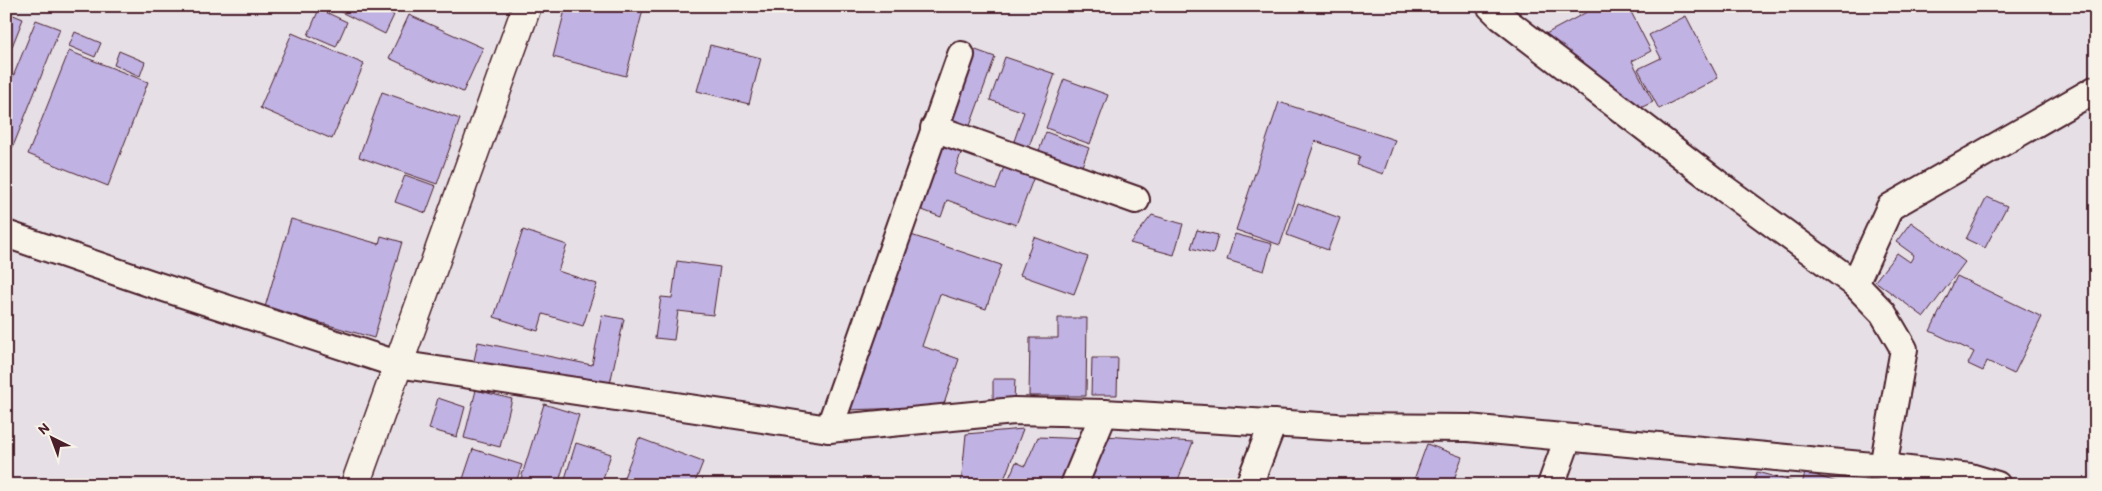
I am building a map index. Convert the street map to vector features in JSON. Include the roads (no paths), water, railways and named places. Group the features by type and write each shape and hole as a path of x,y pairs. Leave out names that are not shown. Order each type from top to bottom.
{"main road":[{"path":"355,485 527,6"}],"street":[{"path":"1490,6 1501,17 1725,189 1855,284 1883,313 1904,348 1884,467"},
{"path":"829,429 961,54"},
{"path":"1855,284 1890,207 2096,88"},
{"path":"934,128 1136,200"},
{"path":"6,234 397,364 829,429 1014,411 1104,413 1337,427 1468,428 1884,467 1997,485"},
{"path":"1074,485 1104,413"},
{"path":"1249,485 1273,423"},
{"path":"1551,485 1568,438"}]}
